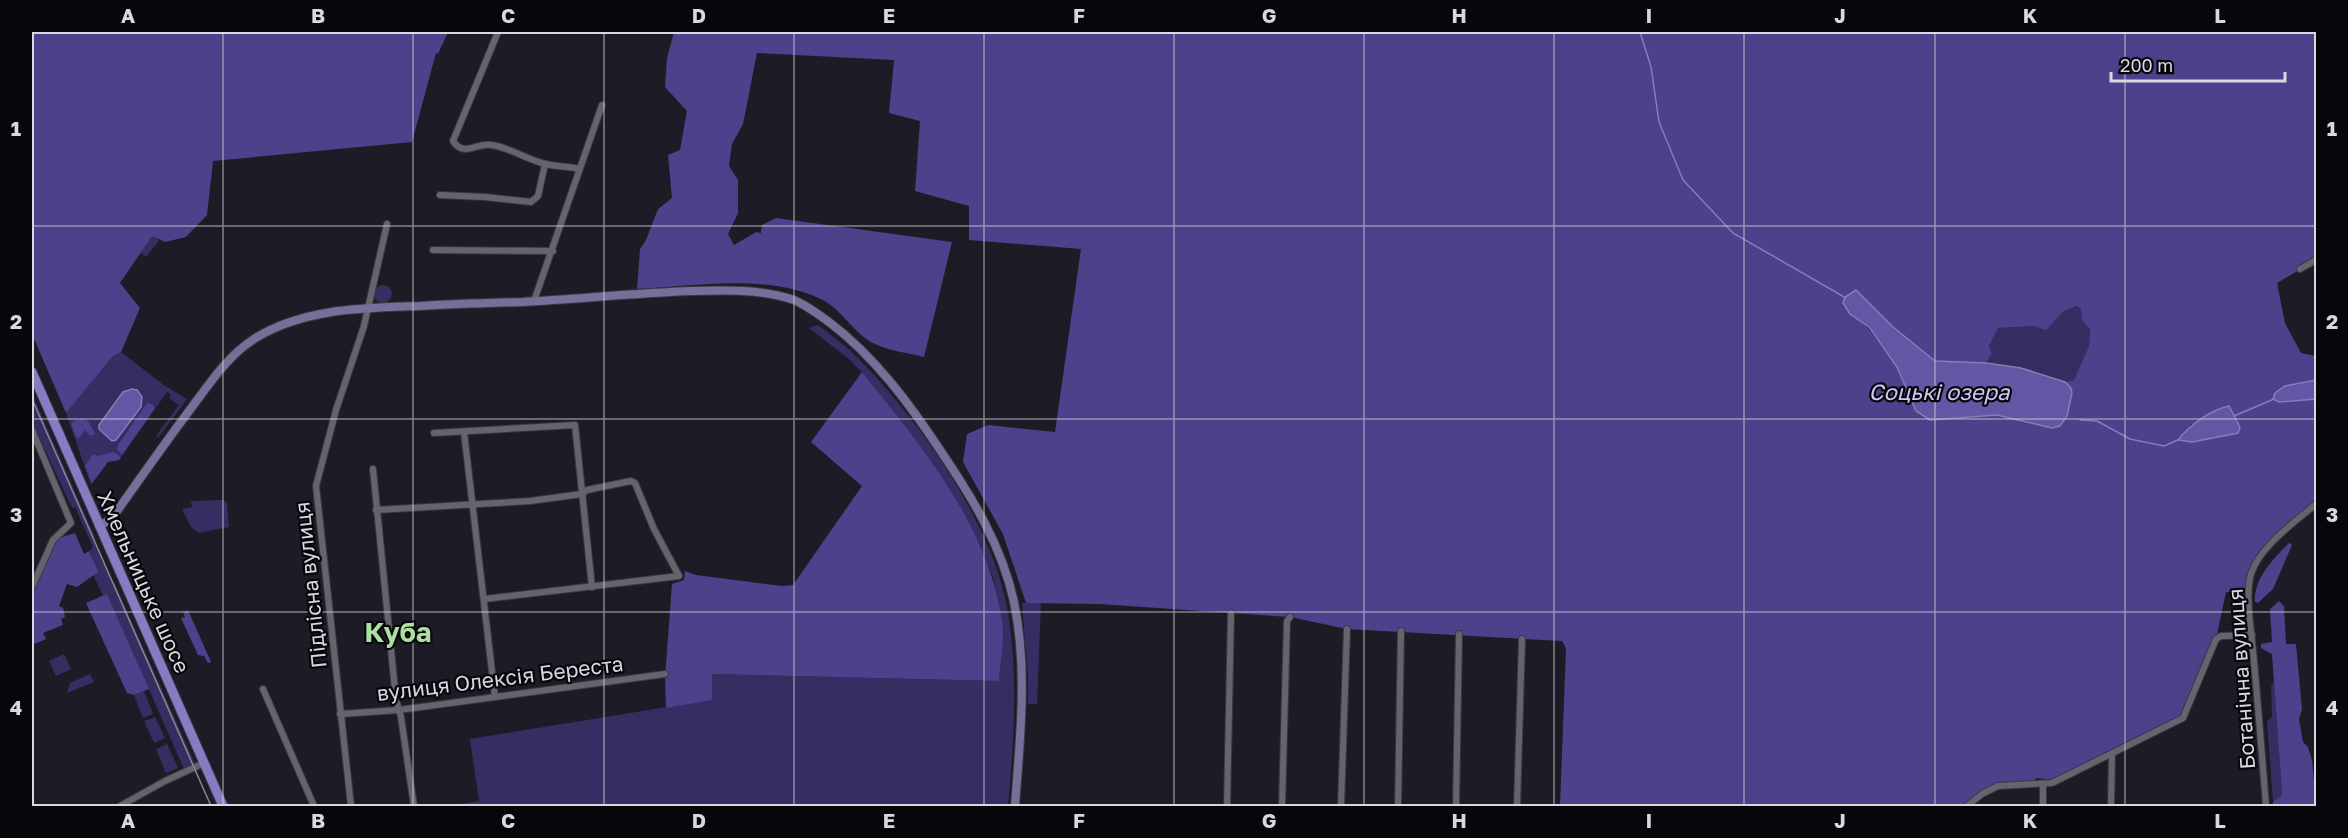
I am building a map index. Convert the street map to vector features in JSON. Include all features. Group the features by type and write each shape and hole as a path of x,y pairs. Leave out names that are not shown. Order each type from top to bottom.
{"main road":[{"path":"99,526 114,514 222,368 245,345 267,331 299,318 368,308 534,301 647,292 744,290 796,301 841,331 865,353 919,418 965,486 989,531 1005,570 1014,603 1021,669 1020,736 1015,807"},
{"name":"Хмельницьке шосе","path":"32,372 223,807"}],"street":[{"path":"498,32 453,141 463,149 470,150 488,144 515,151 545,164 579,169"},
{"path":"534,301 602,105"},
{"path":"440,195 531,202 538,196 545,164"},
{"name":"Підлісна вулиця","path":"351,807 316,486 336,410 368,308 387,224"},
{"path":"433,250 553,251"},
{"path":"2300,269 2316,260"},
{"path":"434,433 575,425 592,586"},
{"path":"32,430 70,523 53,540 32,587"},
{"path":"464,432 495,698"},
{"path":"373,469 399,710 414,807"},
{"path":"376,510 530,501 582,494 587,490 631,481 635,483 654,529 680,576 484,599"},
{"name":"Ботанічна вулиця","path":"2266,807 2249,594 2251,575 2257,562 2293,523 2316,504"},
{"path":"1227,807 1231,613"},
{"path":"1282,807 1287,621 1290,617"},
{"path":"1341,807 1347,629"},
{"path":"1398,807 1401,632"},
{"path":"1456,807 1459,634"},
{"path":"1967,807 1982,794 1998,786 2052,783 2183,718 2216,639 2221,636 2252,635"},
{"path":"1517,807 1522,639"},
{"name":"вулиця Олексія Береста","path":"340,714 399,710 665,674"},
{"path":"263,689 314,807"},
{"path":"2111,807 2112,754"},
{"path":"120,807 165,781 204,763"},
{"path":"2043,785 2043,807"}],"shaded area":[{"path":"32,32 448,32 438,54 436,53 412,142 213,161 207,215 186,237 165,242 152,236 120,283 140,308 121,352 113,356 66,413 32,334"},
{"path":"674,32 2316,32 2316,260 2277,283 2285,323 2301,353 2316,356 2316,380 2285,386 2279,402 2316,399 2316,503 2256,561 2249,594 2226,592 2216,639 2183,718 2055,780 2036,778 2034,783 1998,786 1967,806 1560,806 1566,648 1562,641 1347,629 1290,617 1099,604 1026,603 1003,534 963,462 967,434 988,425 1055,432 1081,249 969,240 969,206 915,191 920,121 889,113 894,60 757,53 743,124 732,144 729,166 738,180 738,213 728,234 734,245 756,232 761,233 762,225 776,218 952,242 924,357 875,344 862,335 830,304 779,286 732,283 637,289 640,249 658,209 672,198 668,155 680,150 687,111 665,87 667,58","holes":["1856,290 1893,327 1935,362 1986,363 1992,354 1989,346 1998,328 2034,326 2046,330 2063,312 2076,306 2081,309 2082,320 2090,329 2089,346 2074,380 2065,382 2071,388 2067,416 2059,426 2052,428 1997,415 1930,420 1906,390 1897,367 1845,297","2206,417 2238,433 2226,434 2189,426"]},
{"path":"152,235 159,241 146,257 139,252"},
{"path":"383,285 389,288 392,294 389,300 383,303 377,300 374,294 377,288"},
{"path":"2076,306 2081,309 2082,320 2090,329 2089,346 2074,380 2065,382 2021,368 1986,363 1992,354 1989,346 1998,328 2034,326 2046,329 2063,312"},
{"path":"818,325 855,355 906,413 950,474 986,541 999,574 1011,632 1014,682 1008,806 448,806 479,801 470,739 711,700 712,674 999,681 1002,624 993,578 979,543 962,512 862,372 809,328"},
{"path":"121,352 165,386 187,399 158,438 156,436 179,405 169,398 171,395 167,392 119,460 108,462 91,485 66,413 113,356"},
{"path":"862,372 929,458 967,519 983,552 994,585 1003,628 999,681 712,674 712,700 666,708 665,677 672,584 684,580 685,571 696,575 782,586 793,585 862,486 811,442"},
{"path":"32,393 95,538 93,539 195,764 184,769 107,594 103,596 93,574 97,572 89,551 93,547 32,422"},
{"path":"147,403 152,404 155,408 122,455 117,449 118,445"},
{"path":"75,420 88,421 95,434 90,436 85,430 79,438 76,437 71,424"},
{"path":"114,452 121,458 108,462 92,483 85,466 93,454 98,456"},
{"path":"223,500 227,503 229,527 199,533 191,527 182,509 192,507 191,501"},
{"path":"75,533 84,554 89,551 98,572 77,587 67,584 59,606 63,608 65,617 61,619 63,625 43,633 46,639 32,645 32,587 53,540"},
{"path":"2289,543 2292,545 2273,589 2258,603 2255,602 2255,593 2261,577 2271,562"},
{"path":"107,594 149,689 134,695 127,693 86,603"},
{"path":"2279,601 2284,606 2286,644 2296,644 2302,709 2299,719 2303,742 2308,747 2312,760 2316,806 2273,806 2273,802 2282,795 2272,654 2261,648 2261,644 2272,642 2270,609"},
{"path":"1022,603 1041,603 1037,704 1028,704"},
{"path":"188,610 211,662 208,663 204,656 198,655 181,618 185,617 183,612"},
{"path":"64,654 71,669 56,676 49,661"},
{"path":"90,674 94,682 67,693 70,683"},
{"path":"2274,682 2282,795 2273,802 2267,721 2272,717 2271,687"},
{"path":"144,691 153,714 143,718 134,695"},
{"path":"155,717 165,738 154,743 144,721"},
{"path":"167,744 178,768 166,773 156,749"}],"water":[{"name":"Соцькі озера","path":"1856,290 1893,327 1935,361 1986,363 2021,368 2065,382 2071,388 2072,393 2067,416 2060,426 2052,428 1997,415 1930,420 1916,411 1897,367 1869,327 1850,314 1843,303 1845,297"},
{"path":"2316,380 2316,399 2279,402 2273,399 2275,393 2285,386"},
{"path":"137,390 142,397 141,407 116,440 112,441 99,429 99,425 123,392"},
{"path":"2229,406 2240,427 2238,433 2192,442 2178,440 2201,419"}],"waterway":[{"path":"1640,32 1651,67 1659,122 1683,180 1733,233 1846,298"},
{"path":"2234,416 2274,399"},
{"path":"2080,420 2097,421 2130,439 2164,446 2180,439"}],"tram line":[{"path":"32,399 211,806"}],"district":[{"name":"Куба","path":"398,632"}]}
